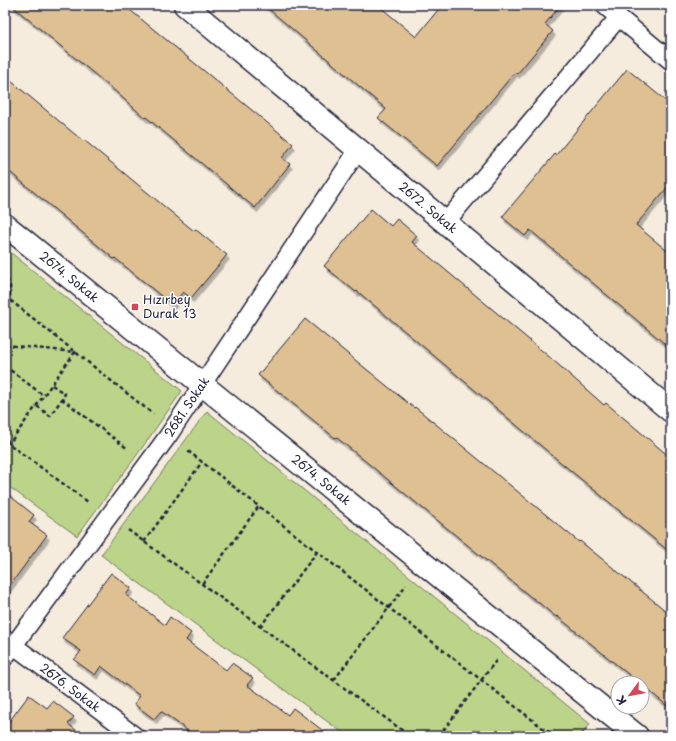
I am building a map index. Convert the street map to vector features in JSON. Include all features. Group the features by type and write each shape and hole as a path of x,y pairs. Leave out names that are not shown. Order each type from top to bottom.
{"street":[{"name":"2672. Sokak","path":"185,5 671,411"},
{"name":"2674. Sokak","path":"5,225 637,736"}],"lane":[{"path":"604,5 671,61"},
{"path":"445,223 619,17"},
{"name":"2681. Sokak","path":"8,647 109,516 172,430 358,150"},
{"name":"2676. Sokak","path":"8,647 135,736"}],"path":[{"path":"5,272 10,286 10,300"},
{"path":"5,296 172,430"},
{"path":"5,345 75,352"},
{"path":"9,444 75,352"},
{"path":"5,366 44,396"},
{"path":"37,406 50,416 65,394 52,385"},
{"path":"62,399 148,464"},
{"path":"5,432 9,444"},
{"path":"5,441 410,736"},
{"path":"186,450 553,736"},
{"path":"144,542 202,462"},
{"path":"202,584 259,506"},
{"path":"260,627 317,552"},
{"path":"334,680 407,584"},
{"path":"439,736 502,652"}],"green space":[{"path":"5,248 182,391 77,536 5,484"},
{"path":"207,411 590,724 581,736 347,736 101,555"}],"building":[{"path":"11,5 124,5 293,144 282,158 290,164 255,208"},
{"path":"264,5 378,5 416,37 442,5 561,5 545,24 553,31 517,74 515,72 437,166 378,118 386,109"},
{"path":"627,69 671,105 671,183 636,225 671,254 671,349 530,230 525,236 502,217 555,154 556,155"},
{"path":"5,76 194,231 195,229 227,255 191,298 183,292 172,305 115,258 114,259 5,168"},
{"path":"371,209 391,226 397,219 417,236 412,242 553,360 604,405 606,403 671,458 671,553 357,291 356,292 324,266"},
{"path":"305,319 414,408 415,407 579,542 580,541 671,615 671,709 650,692 650,675 629,675 557,616 556,617 532,598 258,375"},
{"path":"5,492 34,515 29,522 47,535 5,592"},
{"path":"111,573 131,588 126,595 165,625 170,617 191,633 186,640 226,670 232,663 253,678 247,685 288,715 293,708 330,736 195,736 161,711 154,719 134,704 140,696 101,666 95,675 74,660 81,651 62,638"},
{"path":"29,695 47,708 53,701 74,717 68,724 84,736 5,736 5,727"}],"place":[{"name":"Hızırbey Durak 13","path":"135,307"}]}
